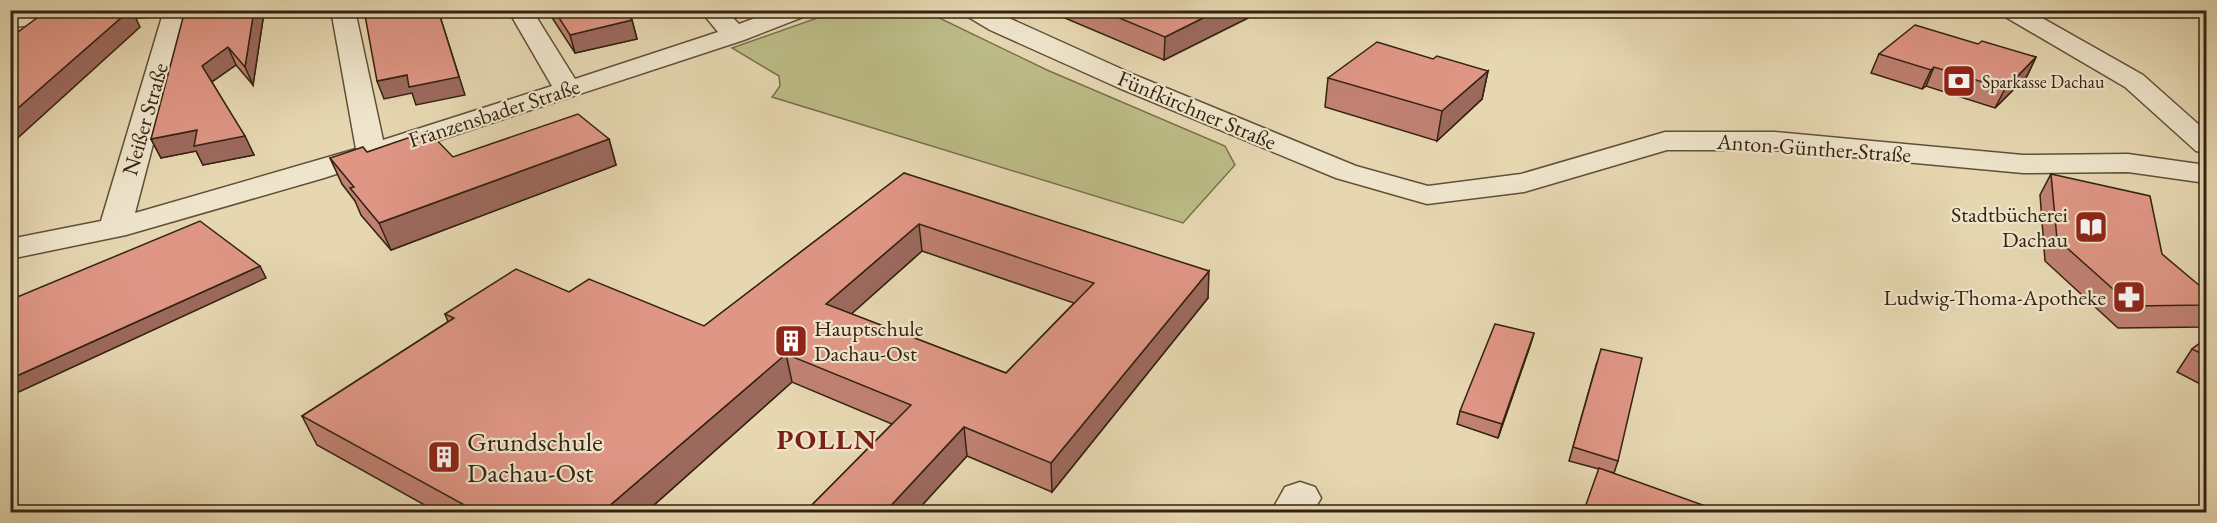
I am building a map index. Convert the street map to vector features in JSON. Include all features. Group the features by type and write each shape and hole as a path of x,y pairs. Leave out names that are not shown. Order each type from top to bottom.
{"street":[{"path":"10,20 145,10"},
{"name":"Neißer Straße","path":"114,228 176,10"},
{"path":"343,10 371,154"},
{"path":"520,10 567,88"},
{"path":"711,10 735,35"},
{"name":"Franzensbader Straße","path":"10,249 114,228 371,154 567,88 735,35 800,10"},
{"name":"Fünfkirchner Straße","path":"973,10 999,25 1128,82 1346,172 1427,195"},
{"path":"2010,10 2134,81 2206,146"},
{"name":"Anton-Günther-Straße","path":"1427,195 1524,183 1665,141 1776,141 2023,164 2128,163 2206,174"}],"green space":[{"path":"837,11 925,11 1047,70 1225,146 1235,165 1183,223 772,97 780,86 779,76 732,48"}],"building":[{"path":"130,10 10,115 10,38 41,15"},
{"path":"207,10 254,10 245,67 228,47 202,66 245,136 194,146 197,130 151,139 184,14"},
{"path":"364,10 438,10 459,77 409,87 407,75 377,81"},
{"path":"554,10 625,10 632,20 570,35"},
{"path":"1100,10 1219,10 1165,37"},
{"path":"1915,25 1978,44 1982,41 2036,57 2005,89 1934,67 1931,70 1879,54"},
{"path":"1377,42 1433,59 1437,56 1488,71 1442,111 1328,78"},
{"path":"578,114 609,139 379,223 350,188 354,187 330,158 363,147 367,152 428,131 453,157"},
{"path":"904,173 1209,271 1051,463 964,427 884,513 804,513 911,405 786,354 601,513 479,513 302,416 454,318 445,314 516,269 569,292 589,279 704,326","holes":["919,224 1094,283 1006,373 826,304"]},
{"path":"2051,174 2150,196 2162,254 2206,291 2206,305 2132,306 2057,239"},
{"path":"200,221 260,266 10,379 10,300"},
{"path":"1495,324 1534,333 1502,424 1460,411"},
{"path":"2206,339 2206,356 2192,349"},
{"path":"1601,349 1642,358 1618,461 1573,447"},
{"path":"1599,468 1725,513 1583,513"}],"place":[{"name":"Sparkasse Dachau","path":"1959,81"},
{"name":"Stadtbücherei Dachau","path":"2091,227"},
{"name":"Ludwig-Thoma-Apotheke","path":"2129,297"},
{"name":"Hauptschule Dachau-Ost","path":"791,341"},
{"name":"Grundschule Dachau-Ost","path":"444,457"}],"district":[{"name":"POLLN","path":"827,439"}]}
